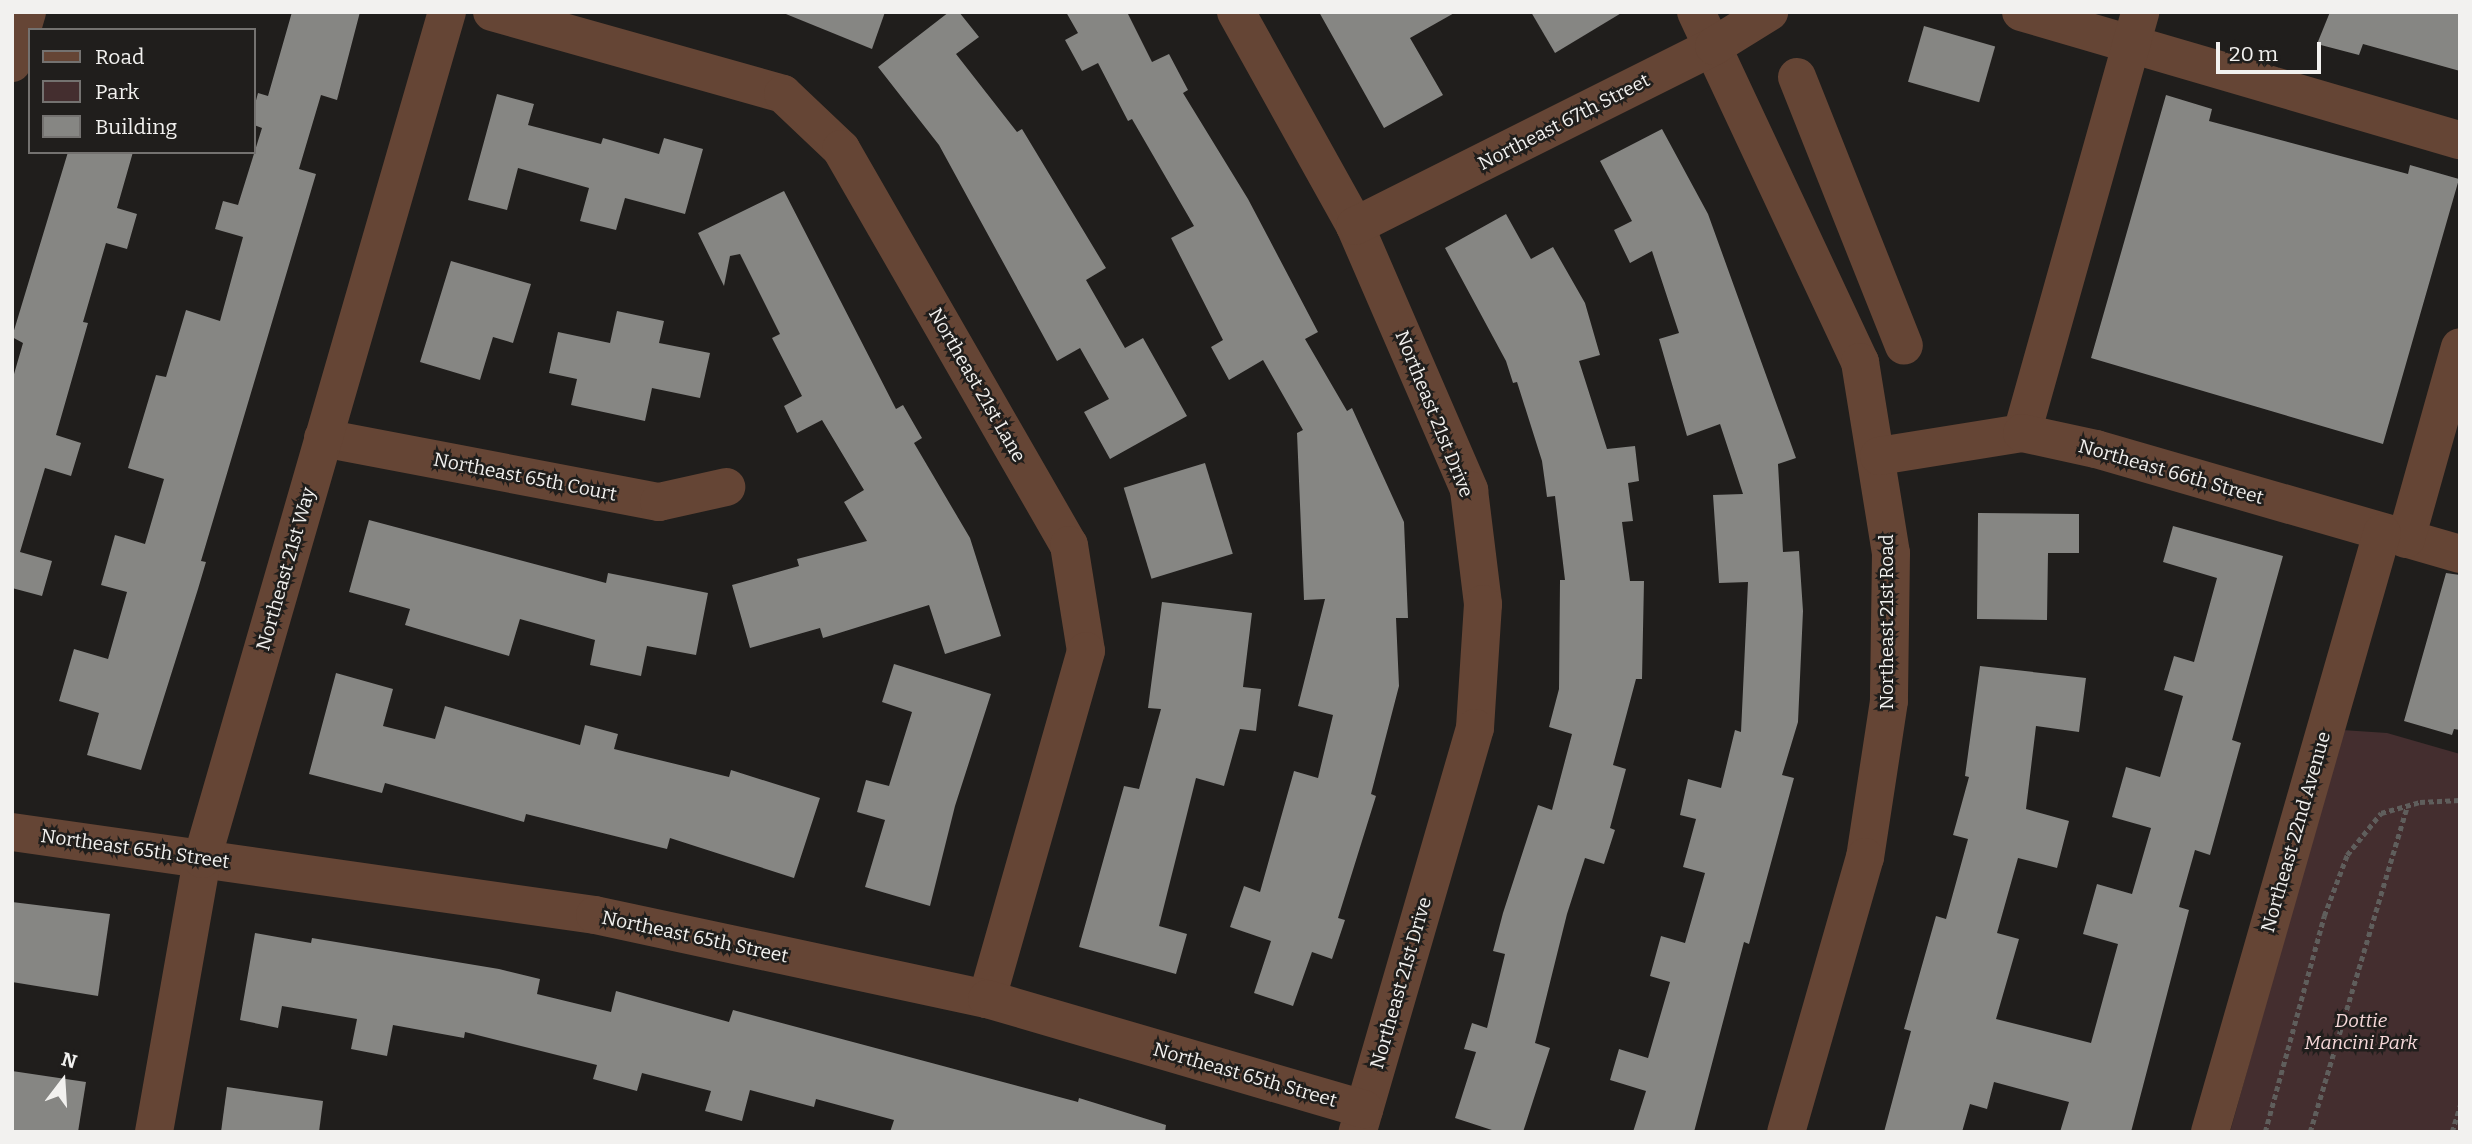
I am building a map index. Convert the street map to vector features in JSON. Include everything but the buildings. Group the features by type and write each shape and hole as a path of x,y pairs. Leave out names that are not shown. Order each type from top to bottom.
{"street":[{"path":"12,63 27,12"},
{"name":"Northeast 21st Way","path":"154,1132 202,859 447,12"},
{"name":"Northeast 21st Lane","path":"492,12 783,94 841,149 1069,545 1086,651 988,999"},
{"name":"Northeast 21st Drive","path":"1236,12 1355,226 1469,490 1483,604 1475,728 1361,1121"},
{"name":"Northeast 21st Road","path":"1696,12 1803,233 1860,362 1879,456 1891,553 1889,701 1865,856 1786,1132"},
{"name":"Northeast 67th Street","path":"1355,226 1714,46 1769,12"},
{"path":"2021,12 2135,28 2460,140"},
{"path":"2022,433 2135,28"},
{"path":"1797,77 1904,346"},
{"path":"1803,233 1850,209"},
{"name":"Northeast 22nd Avenue","path":"2210,1132 2394,536 2460,347"},
{"name":"Northeast 66th Street","path":"1879,456 2022,433 2096,449 2460,554"},
{"name":"Northeast 65th Court","path":"323,438 659,502 726,487"},
{"name":"Northeast 65th Street","path":"12,832 595,915 988,999 1361,1121"}],"path":[{"path":"2265,1132 2324,916 2347,856 2381,813 2407,806 2460,800"},
{"path":"2310,1132 2407,806"},
{"path":"2452,1132 2460,1105"}],"green space":[{"name":"Dottie Mancini Park","path":"2342,730 2387,733 2460,754 2460,1132 2230,1132"}]}
